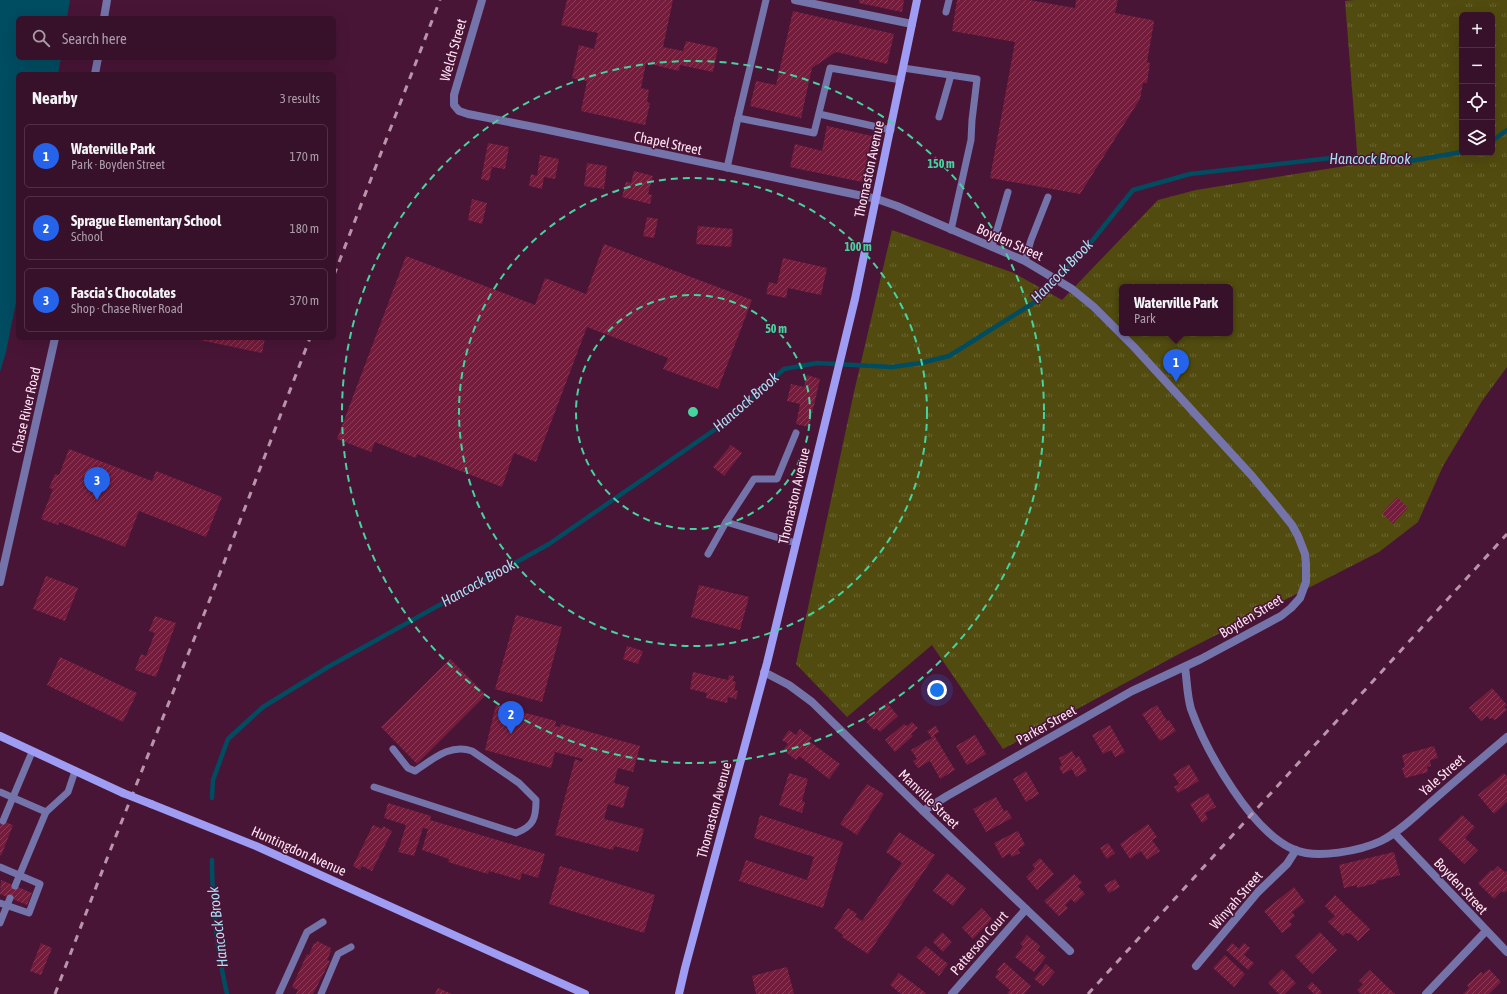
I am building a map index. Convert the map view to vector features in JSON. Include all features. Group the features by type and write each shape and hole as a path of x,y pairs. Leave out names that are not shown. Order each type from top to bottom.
{"main road":[{"name":"Thomaston Avenue","path":"679,994 764,672 796,544 864,259 917,0"},
{"name":"Huntingdon Avenue","path":"0,736 75,772 123,793 256,846 585,994"}],"street":[{"path":"104,16 107,0"},
{"name":"Welch Street","path":"455,108 454,95 482,0"},
{"path":"796,0 912,24"},
{"path":"95,72 98,60"},
{"name":"Chapel Street","path":"455,108 462,113 877,199"},
{"name":"Boyden Street","path":"877,199 897,206 1025,261 1072,289 1094,307 1119,332"},
{"name":"Boyden Street","path":"1123,336 1252,476 1292,525 1305,554 1307,573 1306,582 1300,598 1291,608 1275,620 1185,667"},
{"name":"Chase River Road","path":"0,582 55,340"},
{"path":"1185,667 1191,708 1207,744 1241,801 1262,826 1275,838 1296,850 1313,854 1333,853 1373,844 1394,833"},
{"name":"Parker Street","path":"923,811 1126,695 1185,667"},
{"name":"Manville Street","path":"764,672 789,685 812,702 923,811 1070,951"},
{"name":"Yale Street","path":"1394,833 1507,736"},
{"name":"Boyden Street","path":"1394,833 1486,932 1507,952"},
{"name":"Winyah Street","path":"1196,966 1258,892 1287,864 1296,850"},
{"name":"Patterson Court","path":"952,994 1026,909"},
{"path":"1426,994 1486,932"}],"lane":[{"path":"727,168 766,0"},
{"path":"946,12 949,0"},
{"path":"738,118 814,133 830,68 901,80"},
{"path":"903,68 977,79 971,140 950,230"},
{"path":"939,117 951,75"},
{"path":"819,114 891,130"},
{"path":"992,247 1008,192"},
{"path":"1025,261 1031,240 1048,197"},
{"path":"708,554 726,522 754,479 777,479 796,433"},
{"path":"726,522 796,544"},
{"path":"374,787 516,833 527,829 536,816 536,800 519,783 472,750 464,748 450,749 415,771 408,768 393,749"},
{"path":"3,821 32,752"},
{"path":"15,886 46,812 68,792 75,772"},
{"path":"0,792 46,812"},
{"path":"0,867 40,884 29,913 5,902 0,923"},
{"path":"279,994 307,932 323,922"},
{"path":"321,994 338,954 351,947"}],"green space":[{"path":"1507,0 1507,367 1482,401 1443,466 1418,522 1379,552 1179,654 1003,749 932,645 847,717 796,664 854,392 892,230 1014,273 1062,300 1158,200 1196,190 1358,164 1345,1"}],"water":[{"path":"0,0 70,0 67,16 16,16 16,60 61,60 58,72 16,72 16,303 6,352 0,372"}],"building":[{"path":"567,0 673,0 663,47 683,51 686,41 718,48 713,72 680,65 679,71 646,63 641,88 649,90 647,102 650,103 645,125 581,111 587,81 572,78 579,45 594,49 598,33 561,25"},
{"path":"859,0 904,0 902,12 859,3"},
{"path":"957,0 1029,0 1075,8 1076,0 1118,0 1115,13 1152,20 1154,22 1147,62 1150,63 1147,83 1143,83 1140,99 1080,194 990,178 1015,42 952,31"},
{"path":"793,11 894,34 887,64 836,52 812,68 801,118 750,106 756,81 776,85"},
{"path":"827,126 872,136 862,182 790,167 795,144 822,151"},
{"path":"488,143 509,147 505,169 492,167 489,181 481,179"},
{"path":"540,155 559,159 555,179 544,177 542,189 529,186 531,174 537,176"},
{"path":"587,163 607,166 604,189 584,186"},
{"path":"634,171 653,176 648,194 652,195 650,204 622,197 626,182 631,183"},
{"path":"472,199 487,203 482,224 468,220"},
{"path":"647,217 658,219 654,238 643,236"},
{"path":"698,226 733,229 731,247 696,244"},
{"path":"604,244 752,300 718,389 663,369 668,358 587,327 536,462 514,453 502,487 417,454 416,458 375,442 371,452 337,439 406,256 535,305 545,278 586,294"},
{"path":"783,258 827,268 821,295 788,288 786,298 766,294 769,282 777,284"},
{"path":"200,340 265,340 262,353"},
{"path":"807,375 820,379 809,427 796,424 800,404 787,401 791,384 804,387"},
{"path":"731,445 742,453 724,476 713,467"},
{"path":"69,449 152,481 156,471 222,497 206,537 139,511 125,547 59,522 58,525 41,519 53,489 49,488 55,474 59,475"},
{"path":"1397,497 1408,508 1393,524 1382,513"},
{"path":"46,576 78,588 65,621 33,609"},
{"path":"699,585 749,597 740,630 691,617"},
{"path":"516,615 562,627 542,702 495,689"},
{"path":"155,616 176,623 156,677 135,670 141,654 146,656 155,633 149,631"},
{"path":"627,646 643,651 638,664 623,659"},
{"path":"60,657 137,693 123,722 47,685"},
{"path":"450,659 486,695 417,764 381,727"},
{"path":"693,672 728,680 729,675 734,676 733,681 736,682 734,690 738,691 736,699 728,697 727,703 706,698 707,693 690,689"},
{"path":"1492,688 1507,705 1504,707 1507,710 1495,720 1492,718 1490,719 1487,716 1481,721 1469,708"},
{"path":"887,703 898,716 880,732 876,728 874,730 866,722"},
{"path":"496,705 556,721 555,726 560,727 561,724 640,746 633,772 618,768 614,783 629,787 623,808 608,804 604,819 644,829 638,852 614,846 613,850 555,835 575,759 582,762 583,759 555,752 551,768 485,750"},
{"path":"1157,705 1167,721 1169,720 1176,731 1160,741 1142,714"},
{"path":"912,722 918,728 911,734 913,736 895,752 885,740 904,724 907,726"},
{"path":"1110,725 1125,752 1115,757 1111,750 1103,754 1092,735"},
{"path":"936,726 939,732 934,735 955,770 940,779 930,761 918,768 913,761 917,759 911,750 932,738 927,731"},
{"path":"800,729 812,738 809,741 840,764 829,779 799,756 796,760 783,750 788,744 782,740 789,730 796,735"},
{"path":"975,735 986,754 967,765 956,746"},
{"path":"1434,746 1438,758 1430,760 1431,766 1427,767 1428,772 1405,778 1402,768 1405,767 1402,755"},
{"path":"1072,751 1076,758 1079,756 1087,771 1076,777 1072,769 1063,774 1059,767 1062,765 1059,758"},
{"path":"1189,764 1199,781 1178,793 1174,787 1179,784 1173,774"},
{"path":"1026,771 1039,794 1026,802 1013,779"},
{"path":"789,773 808,779 802,801 805,802 802,813 779,805"},
{"path":"1504,773 1507,776 1507,802 1494,814 1478,795"},
{"path":"867,784 884,794 857,835 840,824"},
{"path":"1208,793 1216,807 1205,813 1208,819 1202,823 1190,804"},
{"path":"996,797 1004,811 1007,810 1012,818 986,832 973,809"},
{"path":"388,803 431,816 430,820 545,854 538,878 522,873 520,880 489,871 488,874 448,862 449,859 422,850 428,829 423,828 414,856 398,852 406,825 384,818"},
{"path":"760,815 843,842 823,908 739,881 746,860 807,880 814,857 754,838"},
{"path":"1462,815 1475,827 1465,838 1478,850 1464,864 1438,839"},
{"path":"0,820 13,825 1,856 0,855"},
{"path":"1148,824 1157,837 1152,840 1160,851 1147,860 1141,851 1130,859 1120,844"},
{"path":"373,825 382,829 383,826 392,831 372,871 362,866 360,870 353,866"},
{"path":"1018,831 1025,845 1018,849 1020,853 1012,857 1010,853 1002,858 994,843"},
{"path":"899,832 935,855 868,954 842,937 843,935 834,928 848,908 857,914 855,916 862,921 902,863 886,852"},
{"path":"1108,843 1115,853 1107,859 1100,848"},
{"path":"1394,852 1400,875 1376,881 1377,883 1357,888 1357,885 1344,888 1339,865"},
{"path":"1040,858 1054,874 1037,890 1026,877 1035,868 1032,865"},
{"path":"560,866 655,895 644,933 549,904"},
{"path":"1498,866 1505,872 1507,871 1507,891 1504,893 1502,891 1494,899 1478,883 1491,870 1493,871"},
{"path":"947,873 966,888 953,906 933,891"},
{"path":"1074,874 1082,883 1078,886 1085,894 1075,903 1071,899 1065,905 1068,908 1059,916 1044,901"},
{"path":"1115,879 1120,887 1109,893 1104,885"},
{"path":"1,880 32,893 27,905 0,894"},
{"path":"1294,887 1305,902 1292,912 1295,916 1289,921 1292,925 1282,933 1264,911"},
{"path":"1335,895 1370,929 1358,941 1351,934 1346,933 1343,936 1328,922 1335,916 1325,906"},
{"path":"982,908 992,919 973,939 962,928"},
{"path":"942,932 952,942 943,952 933,942"},
{"path":"1320,932 1337,950 1312,974 1295,956"},
{"path":"1027,935 1040,946 1037,950 1046,957 1034,972 1015,957 1023,946 1020,944"},
{"path":"317,941 331,948 327,960 330,961 313,994 296,994 298,990 292,987 307,954 309,955 314,943 316,944"},
{"path":"41,943 52,948 41,975 30,971"},
{"path":"1232,943 1239,949 1244,943 1250,948 1244,955 1254,963 1248,970 1226,950"},
{"path":"926,946 948,964 939,976 916,957"},
{"path":"1225,955 1245,974 1234,987 1213,968"},
{"path":"1004,962 1031,986 1024,994 1007,993 1010,990 995,977 999,971 997,970"},
{"path":"1046,964 1055,972 1043,986 1034,979"},
{"path":"787,967 794,994 756,994 752,976"},
{"path":"1282,969 1296,983 1285,994 1279,994 1268,983"},
{"path":"1489,969 1501,982 1489,994 1463,994 1469,988 1467,985 1481,972 1483,974"},
{"path":"1370,970 1395,994 1361,994 1357,990 1363,984 1359,981"},
{"path":"899,973 926,993 901,994 890,985"},
{"path":"1312,982 1322,992 1320,994 1314,994 1307,987"},
{"path":"438,988 452,994 435,994"}],"waterway":[{"name":"Hancock Brook","path":"1495,139 1507,130"},
{"name":"Hancock Brook","path":"212,798 213,780 228,739 263,707 328,667 549,544 723,424 784,369 817,363 892,367 921,363 949,356 1038,300 1092,241 1133,190 1190,174 1331,158 1404,162 1459,153"},
{"name":"Hancock Brook","path":"212,860 216,927 220,961 227,994"}],"railway":[{"path":"336,270 440,0"},
{"path":"55,994 212,594 309,340"},
{"path":"1088,994 1507,534"}],"place":[{"name":"Waterville Park","path":"1176,382"},
{"name":"Fascia's Chocolates","path":"97,500"},
{"name":"Sprague Elementary School","path":"511,734"}]}
